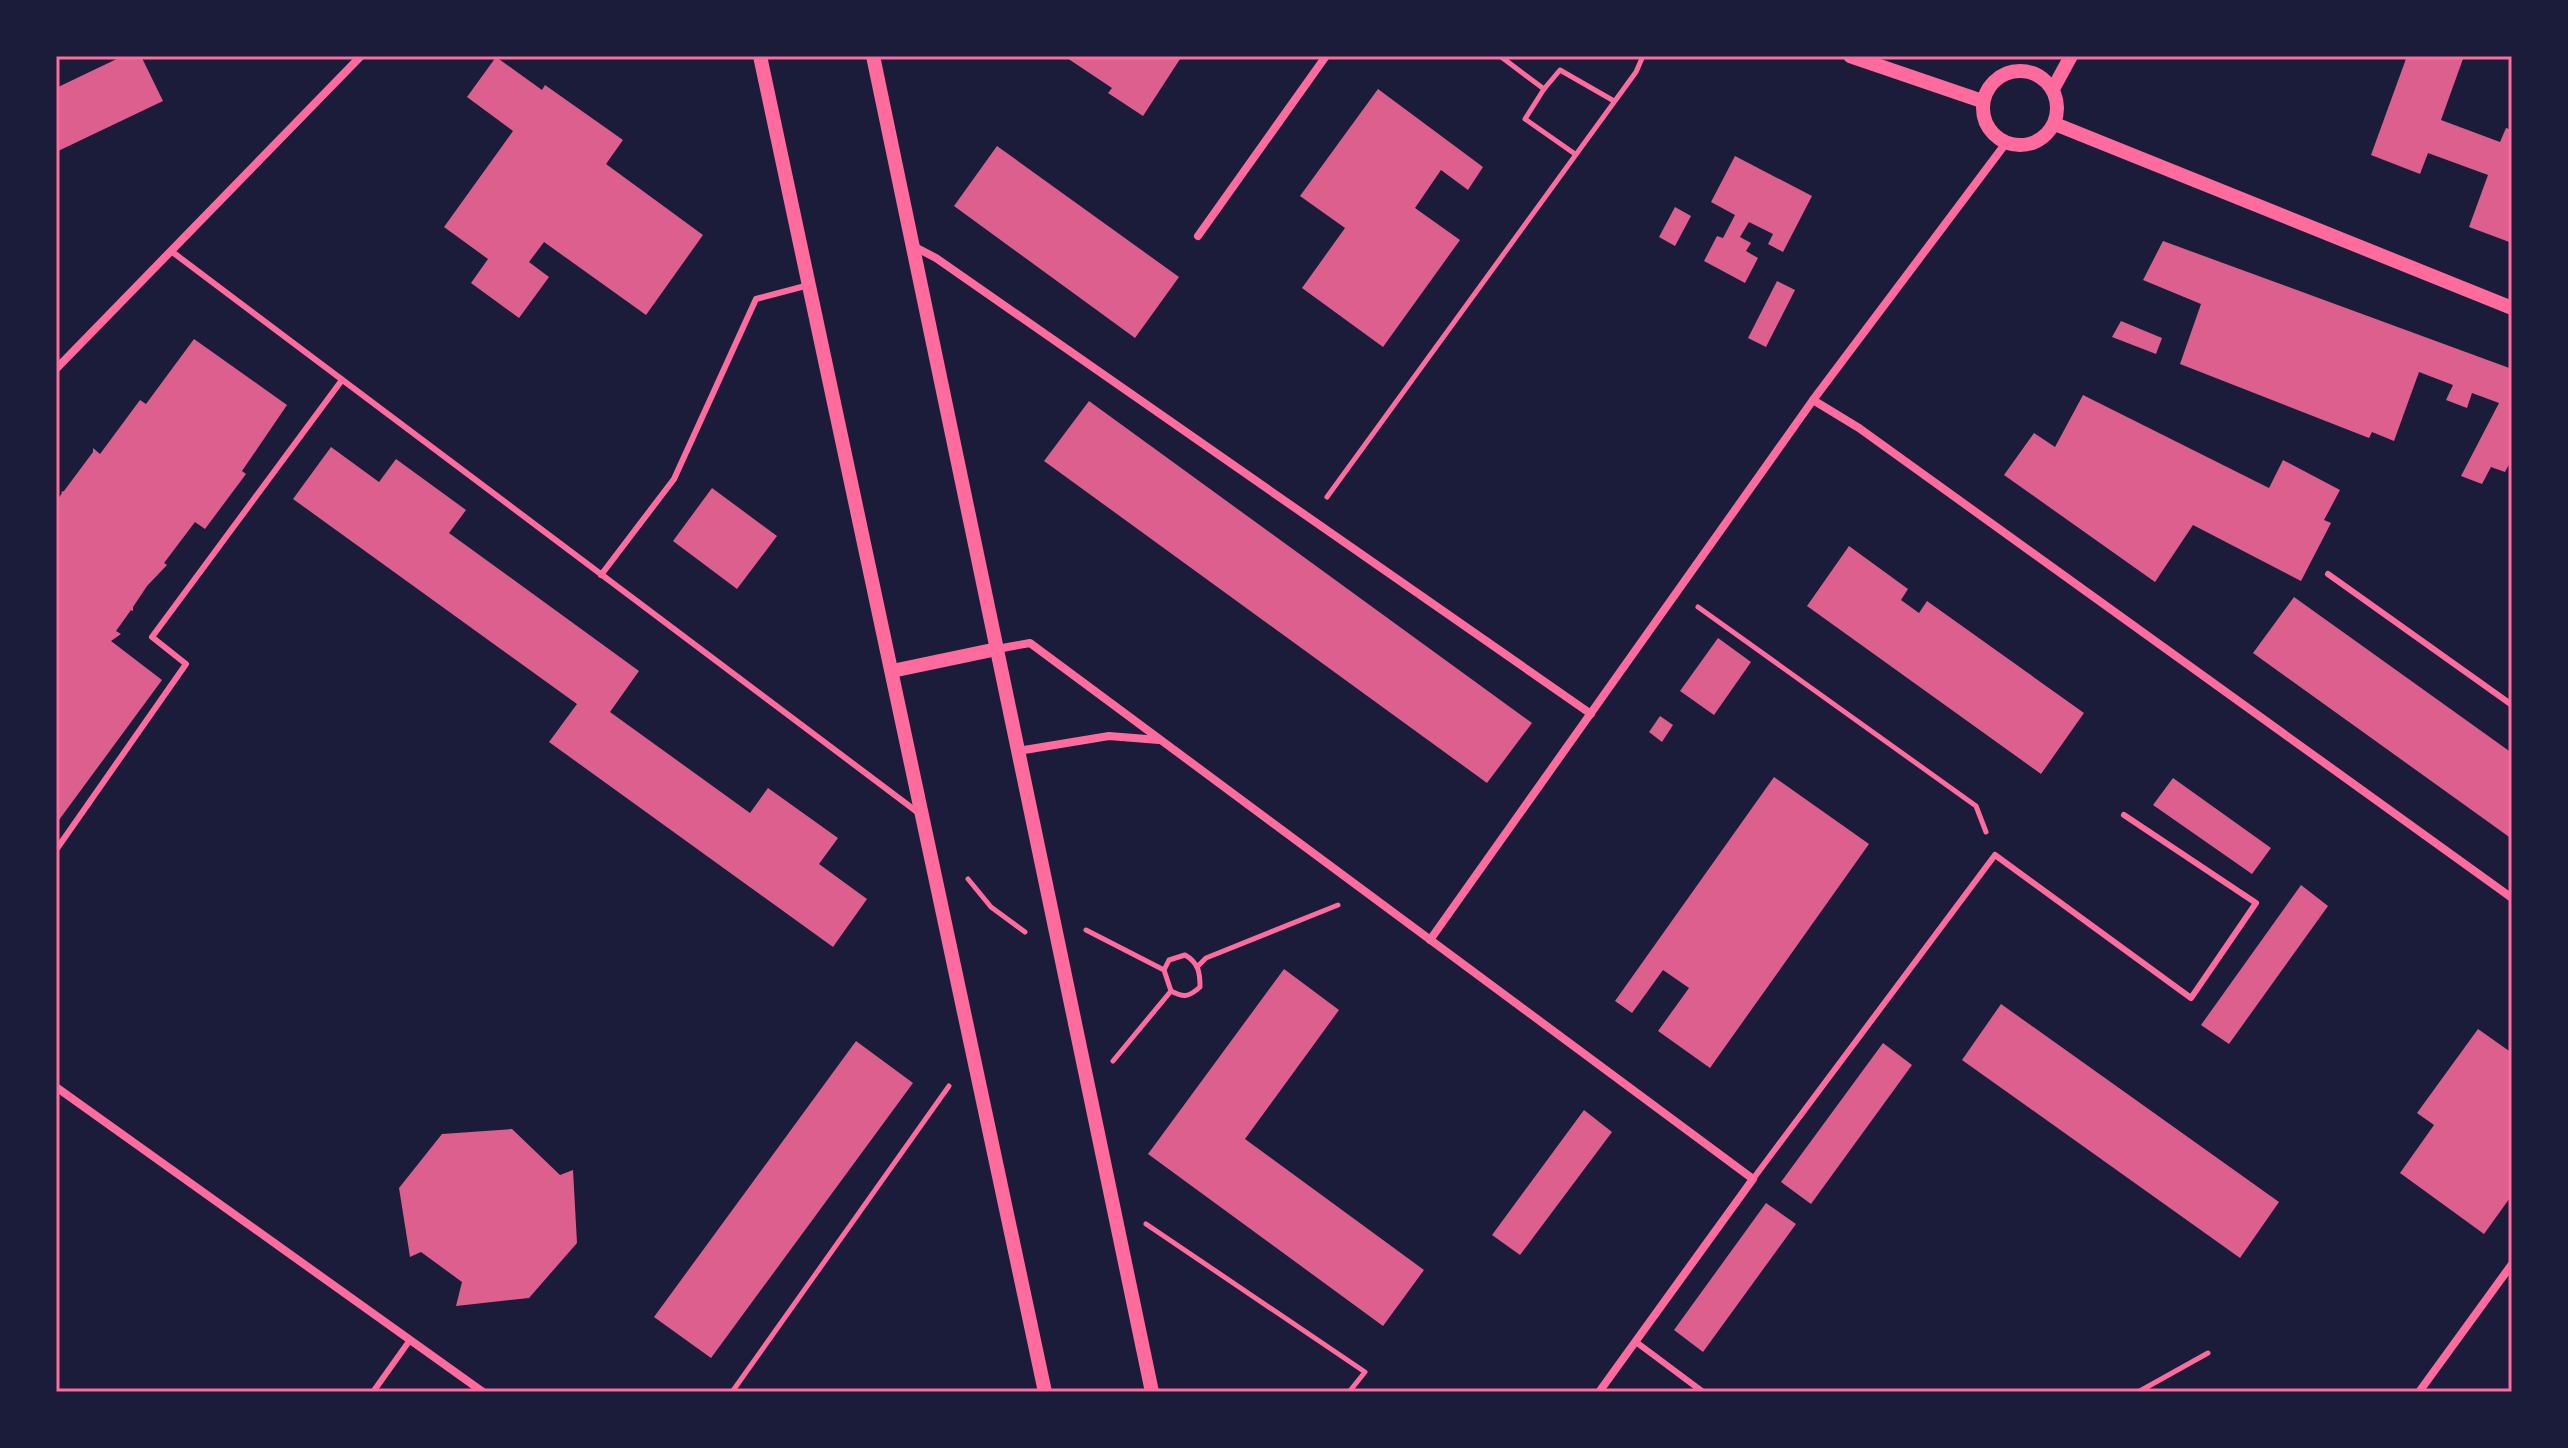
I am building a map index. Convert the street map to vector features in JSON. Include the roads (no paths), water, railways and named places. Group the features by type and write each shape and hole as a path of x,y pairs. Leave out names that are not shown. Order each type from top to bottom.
{"street":[{"path":"56,369 361,56"},
{"path":"760,56 1045,1392"},
{"path":"873,56 1152,1392"},
{"path":"1198,236 1326,56"},
{"path":"1850,56 1982,101"},
{"path":"2007,73 2015,56"},
{"path":"2053,89 2071,56"},
{"path":"2024,70 2040,76 2053,89 2058,107 2055,124 2042,139 2025,146 2006,143 1991,133 1983,118 1982,101 1991,84 2007,73 2024,70"},
{"path":"2055,124 2512,308"},
{"path":"1430,940 1813,400 2006,143"},
{"path":"912,246 936,258 1591,714"},
{"path":"1813,400 1859,428 2512,898"},
{"path":"892,671 1030,643 1753,1179 1599,1392"},
{"path":"1018,751 1109,736 1159,740"},
{"path":"56,1087 483,1392"},
{"path":"2419,1392 2512,1264"}],"lane":[{"path":"171,251 922,816"},
{"path":"601,575 674,479 756,299 809,285"},
{"path":"56,850 186,664 152,637 342,380"},
{"path":"2328,574 2512,705"},
{"path":"1753,1179 1995,855 2191,998 2256,903 2124,815"},
{"path":"373,1392 410,1340"},
{"path":"1636,1342 1703,1392"}]}
